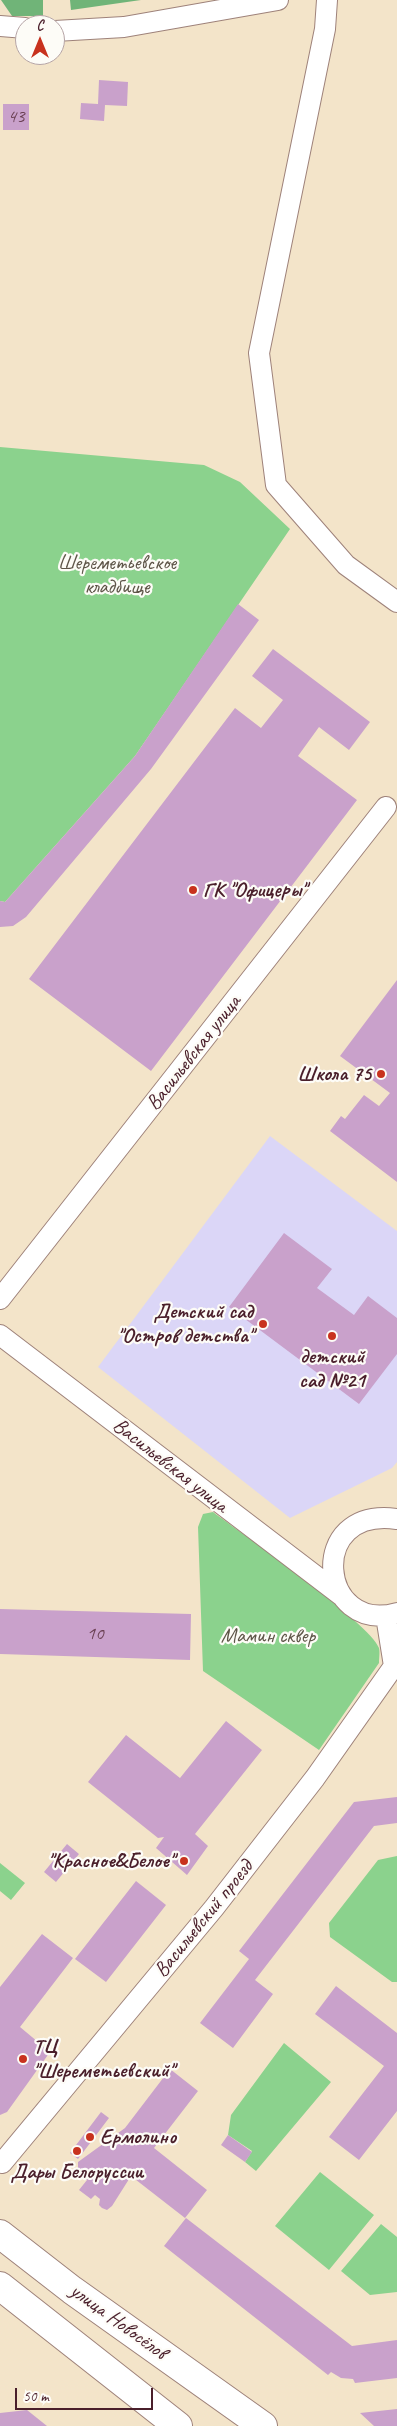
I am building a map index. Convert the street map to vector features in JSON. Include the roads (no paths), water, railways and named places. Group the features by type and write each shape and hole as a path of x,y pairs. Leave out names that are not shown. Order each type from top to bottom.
{"main road":[{"name":"улица Новосёлов","path":"0,2234 72,2290 263,2426"},
{"name":"улица Новосёлов","path":"0,2286 178,2426"}],"street":[{"path":"65,30 124,26 203,7 278,0"},
{"path":"327,0 325,29 259,353 276,485 346,565 397,602"},
{"path":"0,26 15,27"},
{"name":"Васильевская улица","path":"0,1299 386,807"},
{"name":"Васильевская улица","path":"0,1335 342,1596 354,1608 369,1615 392,1615"},
{"path":"342,1596 335,1583 332,1567 334,1552 341,1538 352,1527 365,1520 380,1517 397,1519"},
{"path":"392,1615 396,1667"},
{"name":"Васильевский проезд","path":"2,2163 214,1908 315,1778 396,1667"}],"place":[{"name":"ГК \"Офицеры\"","path":"193,890"},
{"name":"Школа 75","path":"381,1074"},
{"name":"Детский сад \"Остров детства\"","path":"263,1324"},
{"name":"детский сад №21","path":"332,1336"},
{"name":"\"Красное&Белое\"","path":"184,1861"},
{"name":"ТЦ \"Шереметьевский\"","path":"23,2059"},
{"name":"Ермолино","path":"90,2137"},
{"name":"Дары Белоруссии","path":"77,2151"}],"park label":[{"name":"Шереметьевское кладбище","path":"117,575"},
{"name":"Мамин сквер","path":"268,1636"}]}
